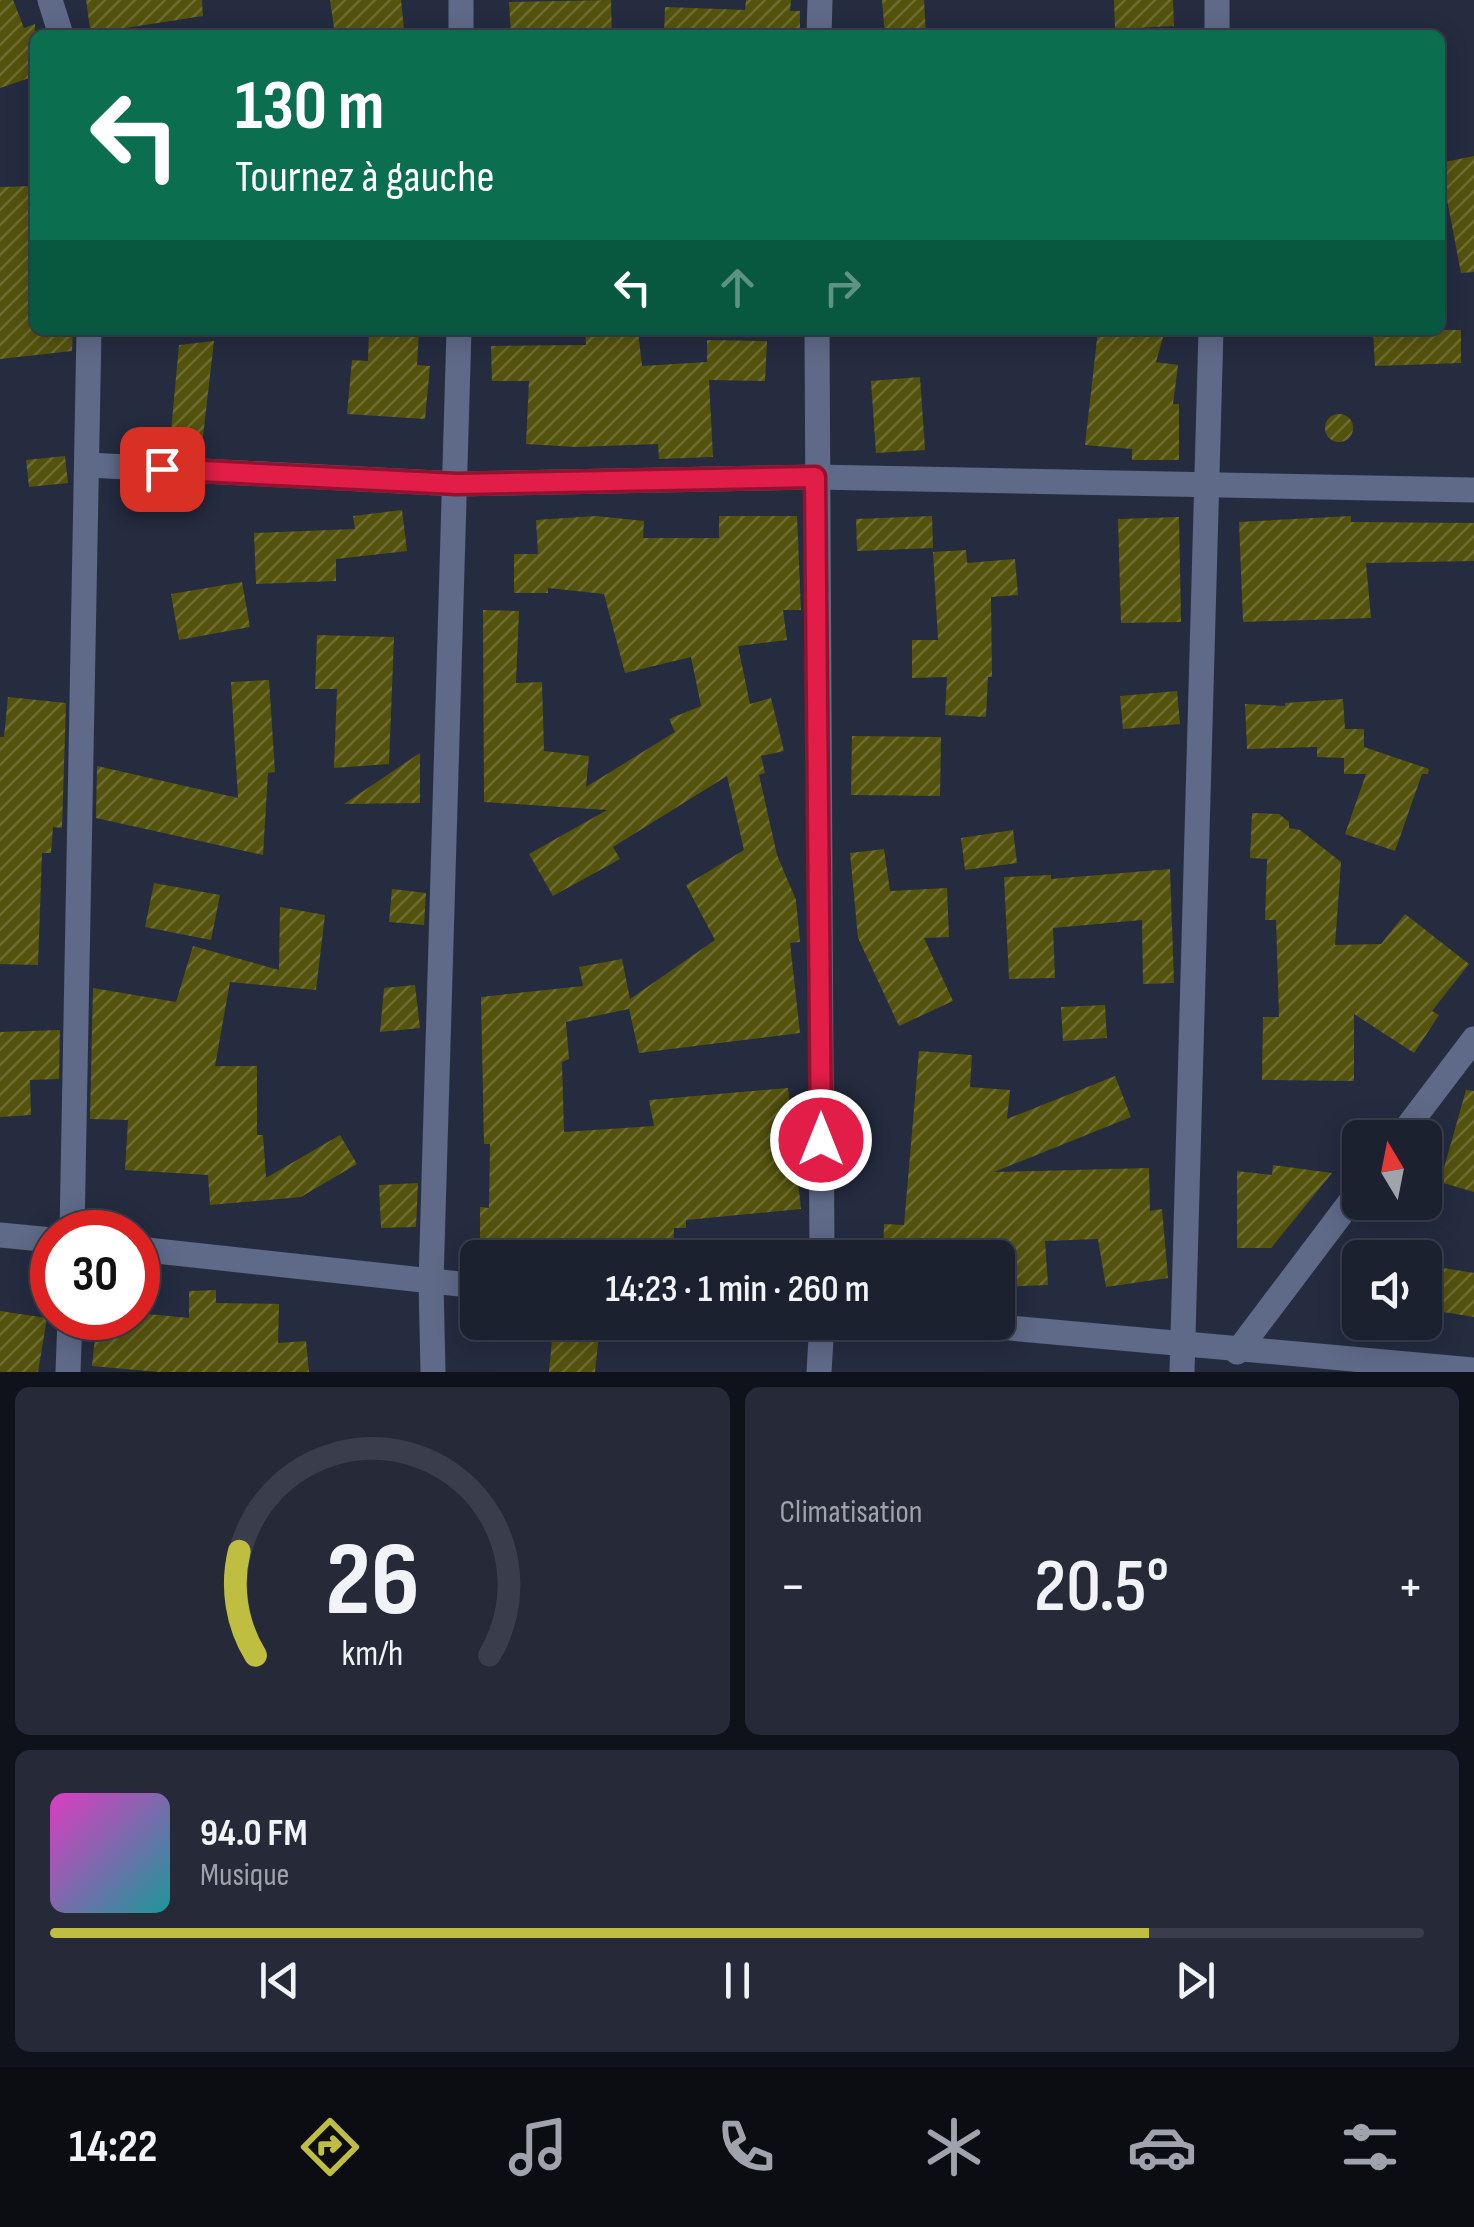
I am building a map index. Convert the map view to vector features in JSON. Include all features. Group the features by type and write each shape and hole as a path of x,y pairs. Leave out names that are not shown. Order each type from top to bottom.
{"street":[{"path":"50,0 59,30"},
{"path":"461,30 462,0"},
{"path":"820,0 820,30"},
{"path":"1216,30 1217,0"},
{"path":"72,1210 89,335"},
{"path":"433,1372 430,1282 457,484 458,335"},
{"path":"816,335 822,1240"},
{"path":"1182,1372 1211,335"},
{"path":"88,465 457,484 815,477 1474,490"},
{"path":"1413,1120 1474,1039"},
{"path":"1237,1352 1342,1214"},
{"path":"0,1236 30,1238"},
{"path":"160,1251 460,1284"},
{"path":"1015,1328 1184,1341 1237,1352 1474,1370"},
{"path":"68,1372 69,1340"},
{"path":"820,1372 821,1340"}],"building":[{"path":"0,0 13,0 24,28 35,24 35,30 30,30 30,78 0,88"},
{"path":"86,0 202,0 203,16 119,30 90,30"},
{"path":"330,0 401,0 404,29 334,30"},
{"path":"611,0 612,30 511,30 509,2"},
{"path":"746,0 791,0 790,11 800,11 800,30 664,30 665,7 745,10"},
{"path":"882,0 924,0 926,30 885,30"},
{"path":"1114,0 1173,0 1174,26 1115,29"},
{"path":"1474,156 1474,272 1461,273 1445,189 1445,162"},
{"path":"30,186 30,335 73,335 72,351 0,359 0,187"},
{"path":"1445,330 1461,330 1461,363 1375,366 1373,335 1445,335"},
{"path":"369,335 419,335 417,365 430,366 425,419 347,414 352,360 368,361"},
{"path":"585,335 639,335 642,366 707,362 707,340 767,341 765,381 709,380 713,457 659,459 658,444 526,444 529,381 492,381 491,346 586,345"},
{"path":"1097,335 1164,335 1156,362 1178,365 1173,404 1179,404 1179,460 1132,460 1132,449 1085,445"},
{"path":"214,341 202,445 170,442 179,345"},
{"path":"920,377 925,450 876,453 871,381"},
{"path":"1339,414 1349,418 1353,428 1349,438 1339,442 1329,438 1325,428 1329,418"},
{"path":"65,456 68,483 29,487 26,460"},
{"path":"402,510 407,551 336,559 336,581 256,584 254,533 355,529 353,516"},
{"path":"596,516 644,521 643,538 719,538 719,516 797,516 801,610 783,610 787,640 738,646 750,704 771,698 784,751 761,756 765,773 759,775 777,855 796,900 800,942 790,943 800,1033 639,1053 629,1009 566,1022 569,1059 562,1062 564,1132 654,1126 649,1100 788,1088 801,1209 686,1220 686,1228 674,1228 674,1240 480,1240 480,1207 489,1208 490,1144 484,1144 481,997 583,986 579,967 622,959 630,999 715,940 686,885 744,850 727,776 613,847 620,859 553,896 529,854 607,810 484,802 483,610 519,611 516,683 542,682 544,751 589,756 586,787 675,732 669,719 701,706 691,657 625,673 604,594 548,588 548,593 514,593 514,554 538,554 536,520"},
{"path":"932,516 933,548 857,551 856,519"},
{"path":"1351,516 1351,522 1474,523 1474,561 1366,563 1371,618 1243,622 1239,522"},
{"path":"1179,517 1181,622 1121,623 1118,519"},
{"path":"966,550 967,563 1015,559 1018,595 991,597 992,677 988,677 986,717 945,715 947,677 912,678 912,640 938,640 933,552"},
{"path":"242,582 250,627 179,640 171,594"},
{"path":"317,635 394,637 389,764 334,768 337,689 315,689"},
{"path":"269,680 275,772 268,773 263,855 96,818 97,766 238,798 231,682"},
{"path":"1177,691 1180,724 1123,729 1120,696"},
{"path":"8,697 66,703 62,828 53,827 51,853 42,853 38,965 0,964 0,737 4,737"},
{"path":"1343,699 1345,729 1364,729 1364,747 1429,769 1428,774 1422,774 1395,851 1345,834 1366,774 1344,774 1344,758 1317,757 1317,747 1247,749 1245,704 1285,706"},
{"path":"852,736 941,737 940,796 851,795"},
{"path":"420,753 420,803 344,804"},
{"path":"1252,813 1279,814 1289,822 1289,828 1300,830 1341,862 1335,945 1381,944 1405,914 1469,964 1432,1011 1439,1015 1414,1053 1354,1014 1354,1081 1262,1080 1263,1017 1279,1017 1276,920 1265,920 1267,859 1250,858"},
{"path":"1013,830 1017,863 965,870 961,838"},
{"path":"884,849 890,891 947,888 949,937 924,938 953,1001 899,1026 858,938 850,853"},
{"path":"1170,869 1174,983 1143,984 1142,920 1053,928 1055,978 1009,979 1004,877 1051,875 1051,879"},
{"path":"154,883 220,895 211,940 145,927"},
{"path":"392,889 426,893 424,925 389,922"},
{"path":"280,907 325,915 316,990 230,982 215,1066 257,1066 257,1135 263,1135 266,1178 340,1135 357,1164 301,1197 210,1205 208,1175 125,1170 128,1120 90,1119 93,988 176,1002 193,946 279,970"},
{"path":"415,985 420,1028 380,1032 384,988"},
{"path":"1105,1005 1107,1038 1063,1041 1061,1007"},
{"path":"60,1030 59,1079 30,1080 31,1115 0,1117 0,1032"},
{"path":"919,1051 972,1055 970,1087 1010,1090 1007,1119 1115,1076 1131,1117 994,1172 1149,1168 1150,1211 1162,1209 1168,1278 1106,1287 1098,1239 1045,1241 1048,1285 1015,1286 1015,1240 884,1240 884,1224 904,1225"},
{"path":"1466,1090 1474,1091 1474,1192 1442,1183"},
{"path":"1273,1165 1332,1173 1271,1248 1237,1248 1237,1171 1272,1175"},
{"path":"418,1183 416,1227 381,1228 379,1185"},
{"path":"1442,1268 1474,1273 1474,1317 1442,1312"},
{"path":"216,1290 216,1303 279,1304 278,1343 306,1341 309,1372 159,1372 92,1366 95,1340 160,1340 160,1315 189,1318 189,1291"},
{"path":"0,1311 30,1315 30,1340 43,1340 38,1372 0,1372"},
{"path":"552,1340 598,1340 595,1372 549,1372"}],"route":[{"path":"162,469 457,484 815,477 821,1140"}]}
